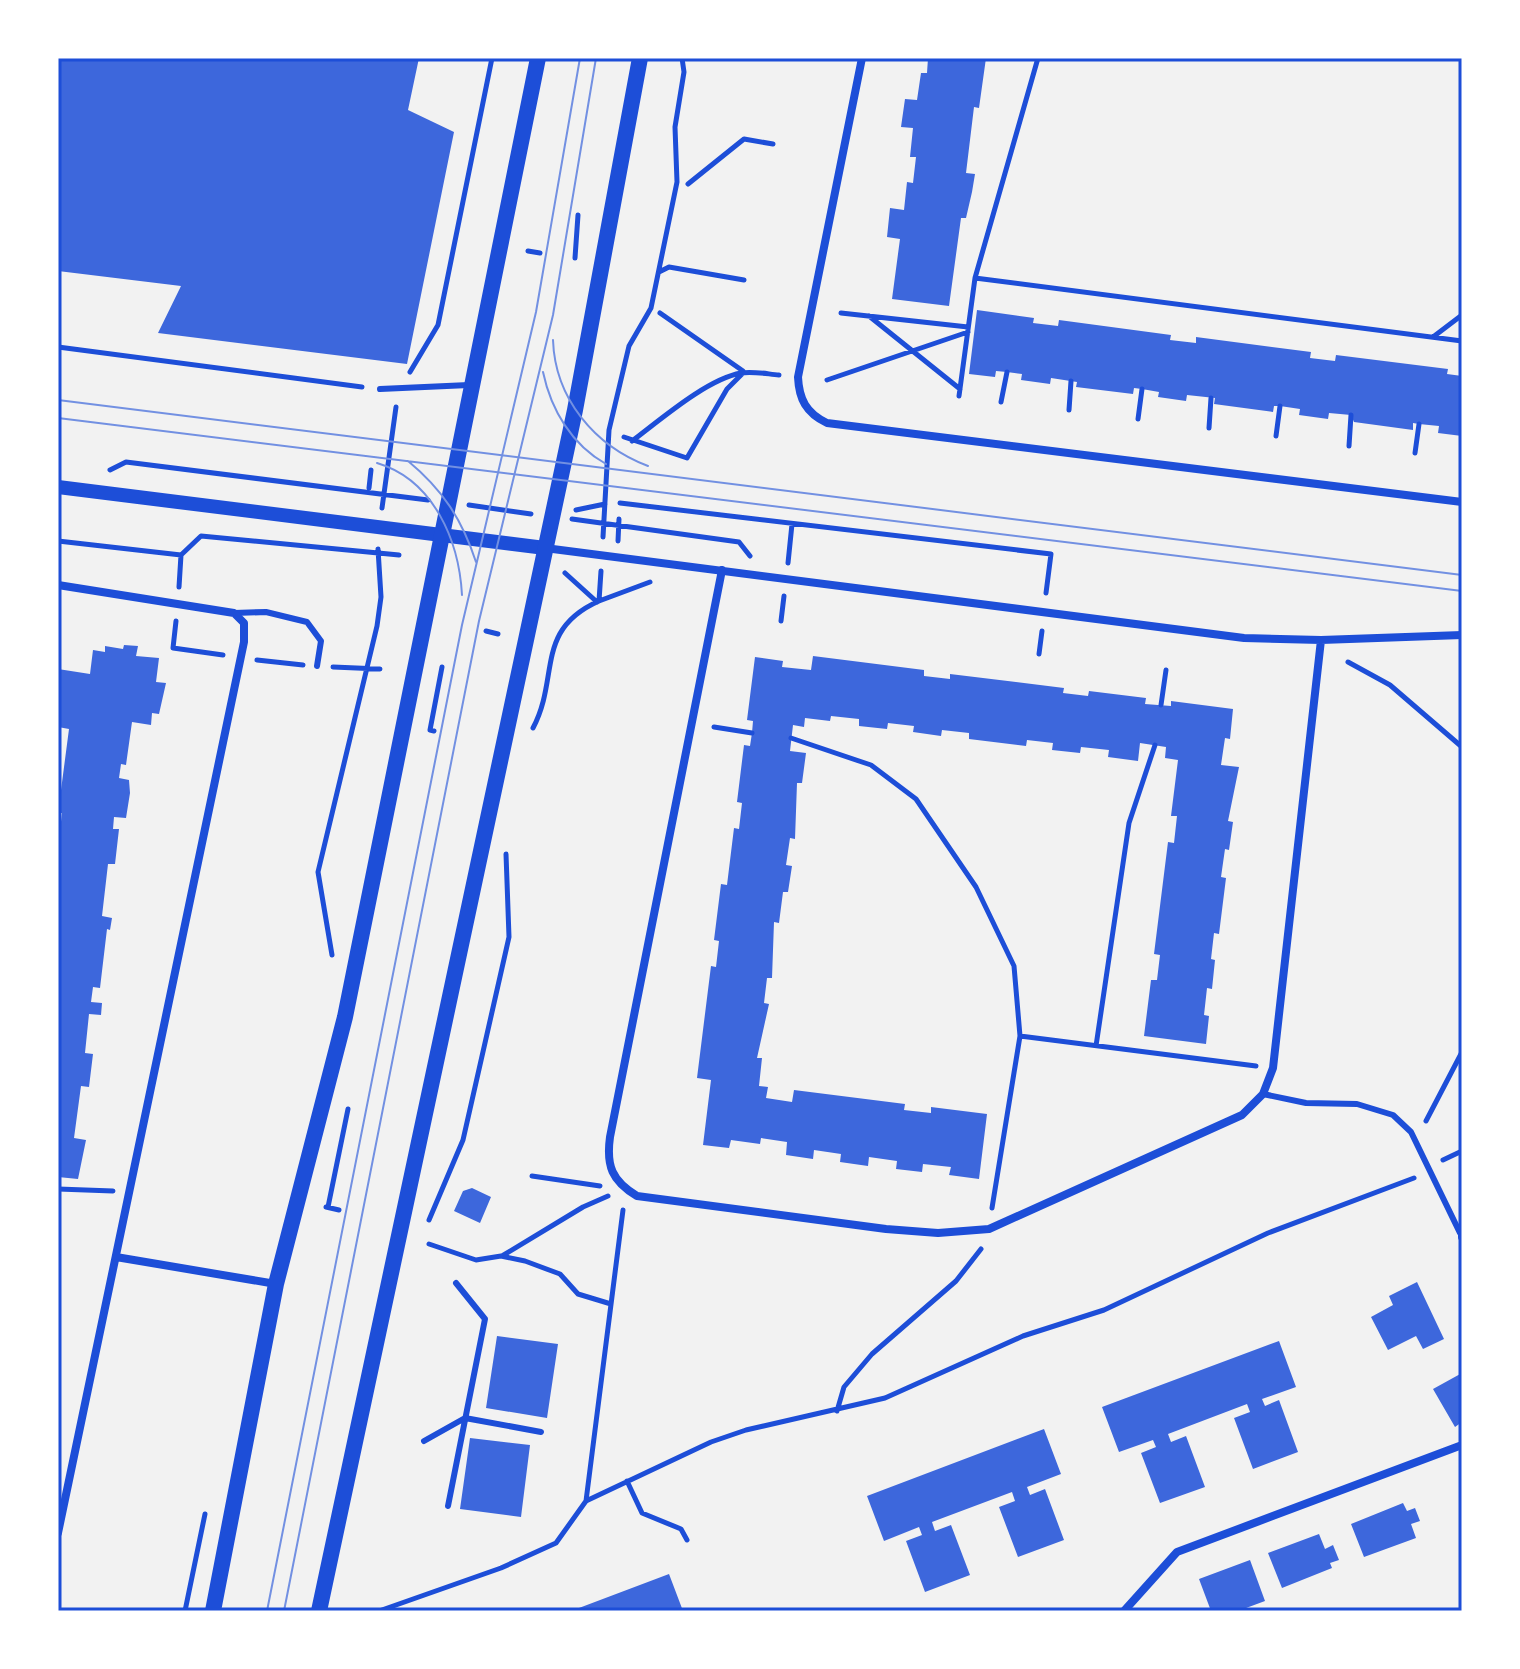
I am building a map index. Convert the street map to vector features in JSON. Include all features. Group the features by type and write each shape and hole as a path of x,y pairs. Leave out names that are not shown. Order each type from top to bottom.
{"main road":[{"path":"213,1611 276,1284 345,1017 538,58"},
{"path":"319,1611 552,516 640,58"}],"street":[{"path":"862,58 798,377 805,408 827,423 1462,502"},
{"path":"58,487 443,537 683,564 1244,638 1321,640 1462,635"},
{"path":"722,570 610,1137 609,1168 625,1189 637,1196 886,1229 938,1233 989,1229 1242,1115 1263,1094 1273,1068 1321,640"},
{"path":"58,585 234,613 244,623 241,658 58,1533"},
{"path":"116,1257 276,1284"},
{"path":"1124,1611 1177,1552 1462,1445"}],"lane":[{"path":"380,389 474,385"},
{"path":"234,613 266,612 307,622 321,641 317,666"},
{"path":"1263,1094 1306,1103 1377,1107 1393,1115 1411,1132 1461,1234"},
{"path":"448,1506 485,1319 456,1283"},
{"path":"424,1441 465,1418 541,1432"}],"path":[{"path":"384,495 390,431 400,389 438,325 492,58"},
{"path":"604,523 609,430 629,346 651,308 677,182 675,127 684,72 682,58"},
{"path":"868,315 960,393 975,278 1038,58"},
{"path":"688,184 744,139 773,144"},
{"path":"575,258 578,215"},
{"path":"528,251 540,253"},
{"path":"659,272 669,267 744,280"},
{"path":"975,278 1462,341"},
{"path":"660,313 744,372"},
{"path":"841,313 968,330"},
{"path":"1432,337 1462,315"},
{"path":"827,380 968,330"},
{"path":"58,347 380,389"},
{"path":"624,437 687,458 727,389 744,372"},
{"path":"632,441 670,412 729,376 744,372 798,377"},
{"path":"1001,402 1007,372"},
{"path":"1069,410 1071,381"},
{"path":"1138,419 1142,389"},
{"path":"1209,428 1211,398"},
{"path":"1276,436 1280,406"},
{"path":"1349,446 1351,415"},
{"path":"1415,453 1419,424"},
{"path":"75,489 126,462 739,542 765,576"},
{"path":"369,488 371,470"},
{"path":"620,503 1022,548 1051,554 1045,599"},
{"path":"581,509 605,504"},
{"path":"789,547 792,524"},
{"path":"177,602 181,555 201,536 378,554 381,597 368,669 333,797 318,872 332,955 330,967"},
{"path":"58,541 181,555"},
{"path":"540,716 557,635 581,609 659,579 683,564"},
{"path":"565,573 598,602"},
{"path":"598,602 600,578"},
{"path":"781,621 784,594"},
{"path":"1039,654 1042,626"},
{"path":"486,631 498,634"},
{"path":"173,648 317,666 380,669"},
{"path":"434,731 430,730 445,653"},
{"path":"1348,662 1390,685 1462,747"},
{"path":"1161,705 1166,670"},
{"path":"714,727 752,733"},
{"path":"791,738 871,765 916,799 976,887 1014,966 1020,1036 989,1229 981,1249 956,1281 872,1354 844,1387 837,1411"},
{"path":"1096,1046 1129,823 1155,745"},
{"path":"426,1227 463,1140 509,937 505,838"},
{"path":"1462,979 1462,994"},
{"path":"1020,1036 1273,1068"},
{"path":"1411,1132 1424,1125 1438,1104 1462,1052"},
{"path":"586,1501 746,1430 885,1398 1023,1336 1104,1310 1268,1233 1414,1178 1429,1166 1462,1151"},
{"path":"532,1176 625,1189"},
{"path":"58,1189 131,1192"},
{"path":"501,1256 583,1207 625,1189"},
{"path":"313,1205 339,1210"},
{"path":"429,1244 476,1260 501,1256 525,1261 560,1274 578,1294 611,1304"},
{"path":"627,1481 642,1513 681,1529 687,1540"}],"building":[{"path":"58,58 419,58 408,110 454,132 407,364 158,333 181,286 58,271"},
{"path":"928,58 986,58 979,108 974,107 966,173 975,174 966,218 961,218 949,306 892,299 900,239 887,237 890,208 904,210 907,182 913,183 916,157 910,157 913,128 901,127 905,99 917,100 921,73 927,73"},
{"path":"977,310 1034,318 1033,323 1058,326 1059,320 1171,335 1170,340 1196,343 1196,337 1311,352 1310,358 1335,361 1336,355 1448,369 1447,374 1462,376 1462,436 1438,433 1439,426 1413,423 1413,430 1354,422 1351,415 1329,413 1328,419 1299,415 1300,409 1280,406 1274,406 1273,412 1214,404 1215,398 1187,395 1186,401 1158,397 1159,392 1142,389 1134,388 1133,394 1076,387 1077,382 1051,378 1050,384 1021,380 1022,374 1007,372 996,371 995,377 969,374"},
{"path":"124,645 138,646 136,656 159,658 156,682 166,683 159,714 152,713 151,725 132,722 126,765 121,764 119,778 129,780 130,793 126,818 114,817 113,829 119,829 115,864 108,864 102,916 112,918 110,930 107,929 100,988 93,987 91,1002 102,1003 101,1015 89,1014 85,1053 93,1054 89,1087 81,1086 74,1138 86,1140 78,1179 58,1177 58,848 62,813 58,813 69,729 58,727 58,669 90,674 93,650 105,652 105,646 123,649"},
{"path":"813,656 924,670 924,676 950,679 950,674 1064,688 1063,693 1088,696 1089,691 1146,698 1145,704 1171,706 1171,701 1233,709 1230,739 1225,738 1221,765 1239,767 1228,821 1233,822 1229,850 1225,849 1221,877 1226,878 1219,934 1214,933 1212,989 1207,988 1204,1015 1209,1016 1206,1044 1144,1036 1151,980 1157,980 1160,955 1154,954 1168,842 1174,843 1177,816 1171,816 1178,760 1165,758 1166,747 1140,743 1138,761 1108,757 1109,750 1081,747 1080,753 1052,750 1053,743 1027,740 1026,746 969,739 969,733 942,730 941,736 913,732 914,726 888,723 887,729 859,726 859,719 831,716 830,721 805,718 804,727 793,725 790,751 806,753 802,783 797,783 795,839 790,838 786,865 792,866 788,892 783,892 779,923 774,922 772,978 767,978 764,1003 769,1004 757,1058 762,1058 759,1086 768,1087 766,1098 792,1102 794,1090 905,1104 904,1110 931,1113 931,1107 987,1114 979,1179 949,1175 951,1167 923,1164 922,1172 896,1169 897,1161 869,1157 868,1166 840,1162 841,1154 814,1150 813,1159 786,1155 787,1142 761,1138 760,1144 731,1140 729,1148 703,1145 711,1080 697,1078 711,966 716,967 719,941 714,940 721,884 727,885 734,828 739,829 742,803 737,802 744,745 750,746 752,733 753,721 747,720 755,657 783,661 782,667 811,670"},
{"path":"472,1188 491,1197 480,1223 454,1211 463,1191"},
{"path":"1417,1282 1444,1339 1423,1349 1416,1336 1388,1350 1371,1317 1393,1305 1389,1296"},
{"path":"497,1336 558,1344 547,1418 486,1408"},
{"path":"1279,1341 1296,1387 1262,1399 1265,1406 1279,1400 1298,1452 1253,1469 1234,1418 1250,1412 1247,1404 1168,1434 1171,1442 1186,1436 1205,1487 1160,1503 1141,1453 1156,1447 1153,1440 1119,1452 1102,1407"},
{"path":"1462,1373 1462,1422 1455,1427 1433,1389"},
{"path":"1044,1429 1061,1474 1027,1487 1030,1495 1045,1489 1064,1540 1018,1557 999,1507 1015,1501 1012,1492 932,1522 935,1531 951,1525 970,1575 925,1592 906,1541 922,1535 919,1527 884,1541 867,1496"},
{"path":"470,1438 530,1445 521,1517 460,1509"},
{"path":"1403,1503 1407,1511 1415,1508 1420,1521 1411,1524 1416,1538 1364,1557 1351,1524"},
{"path":"1319,1534 1325,1549 1333,1545 1339,1560 1330,1563 1332,1568 1282,1588 1268,1553"},
{"path":"1250,1560 1265,1601 1238,1611 1211,1611 1199,1579"},
{"path":"669,1574 683,1611 571,1611"}],"tram line":[{"path":"267,1611 462,625 536,312 580,58"},
{"path":"284,1611 479,621 553,315 596,58"},
{"path":"553,340 561,382 581,418 611,446 648,466"},
{"path":"543,372 551,400 573,437 606,464"},
{"path":"58,400 1462,575"},
{"path":"58,418 1462,591"},
{"path":"408,461 450,506 476,562"},
{"path":"377,463 397,471 414,483 440,515 455,554 462,595"}]}
